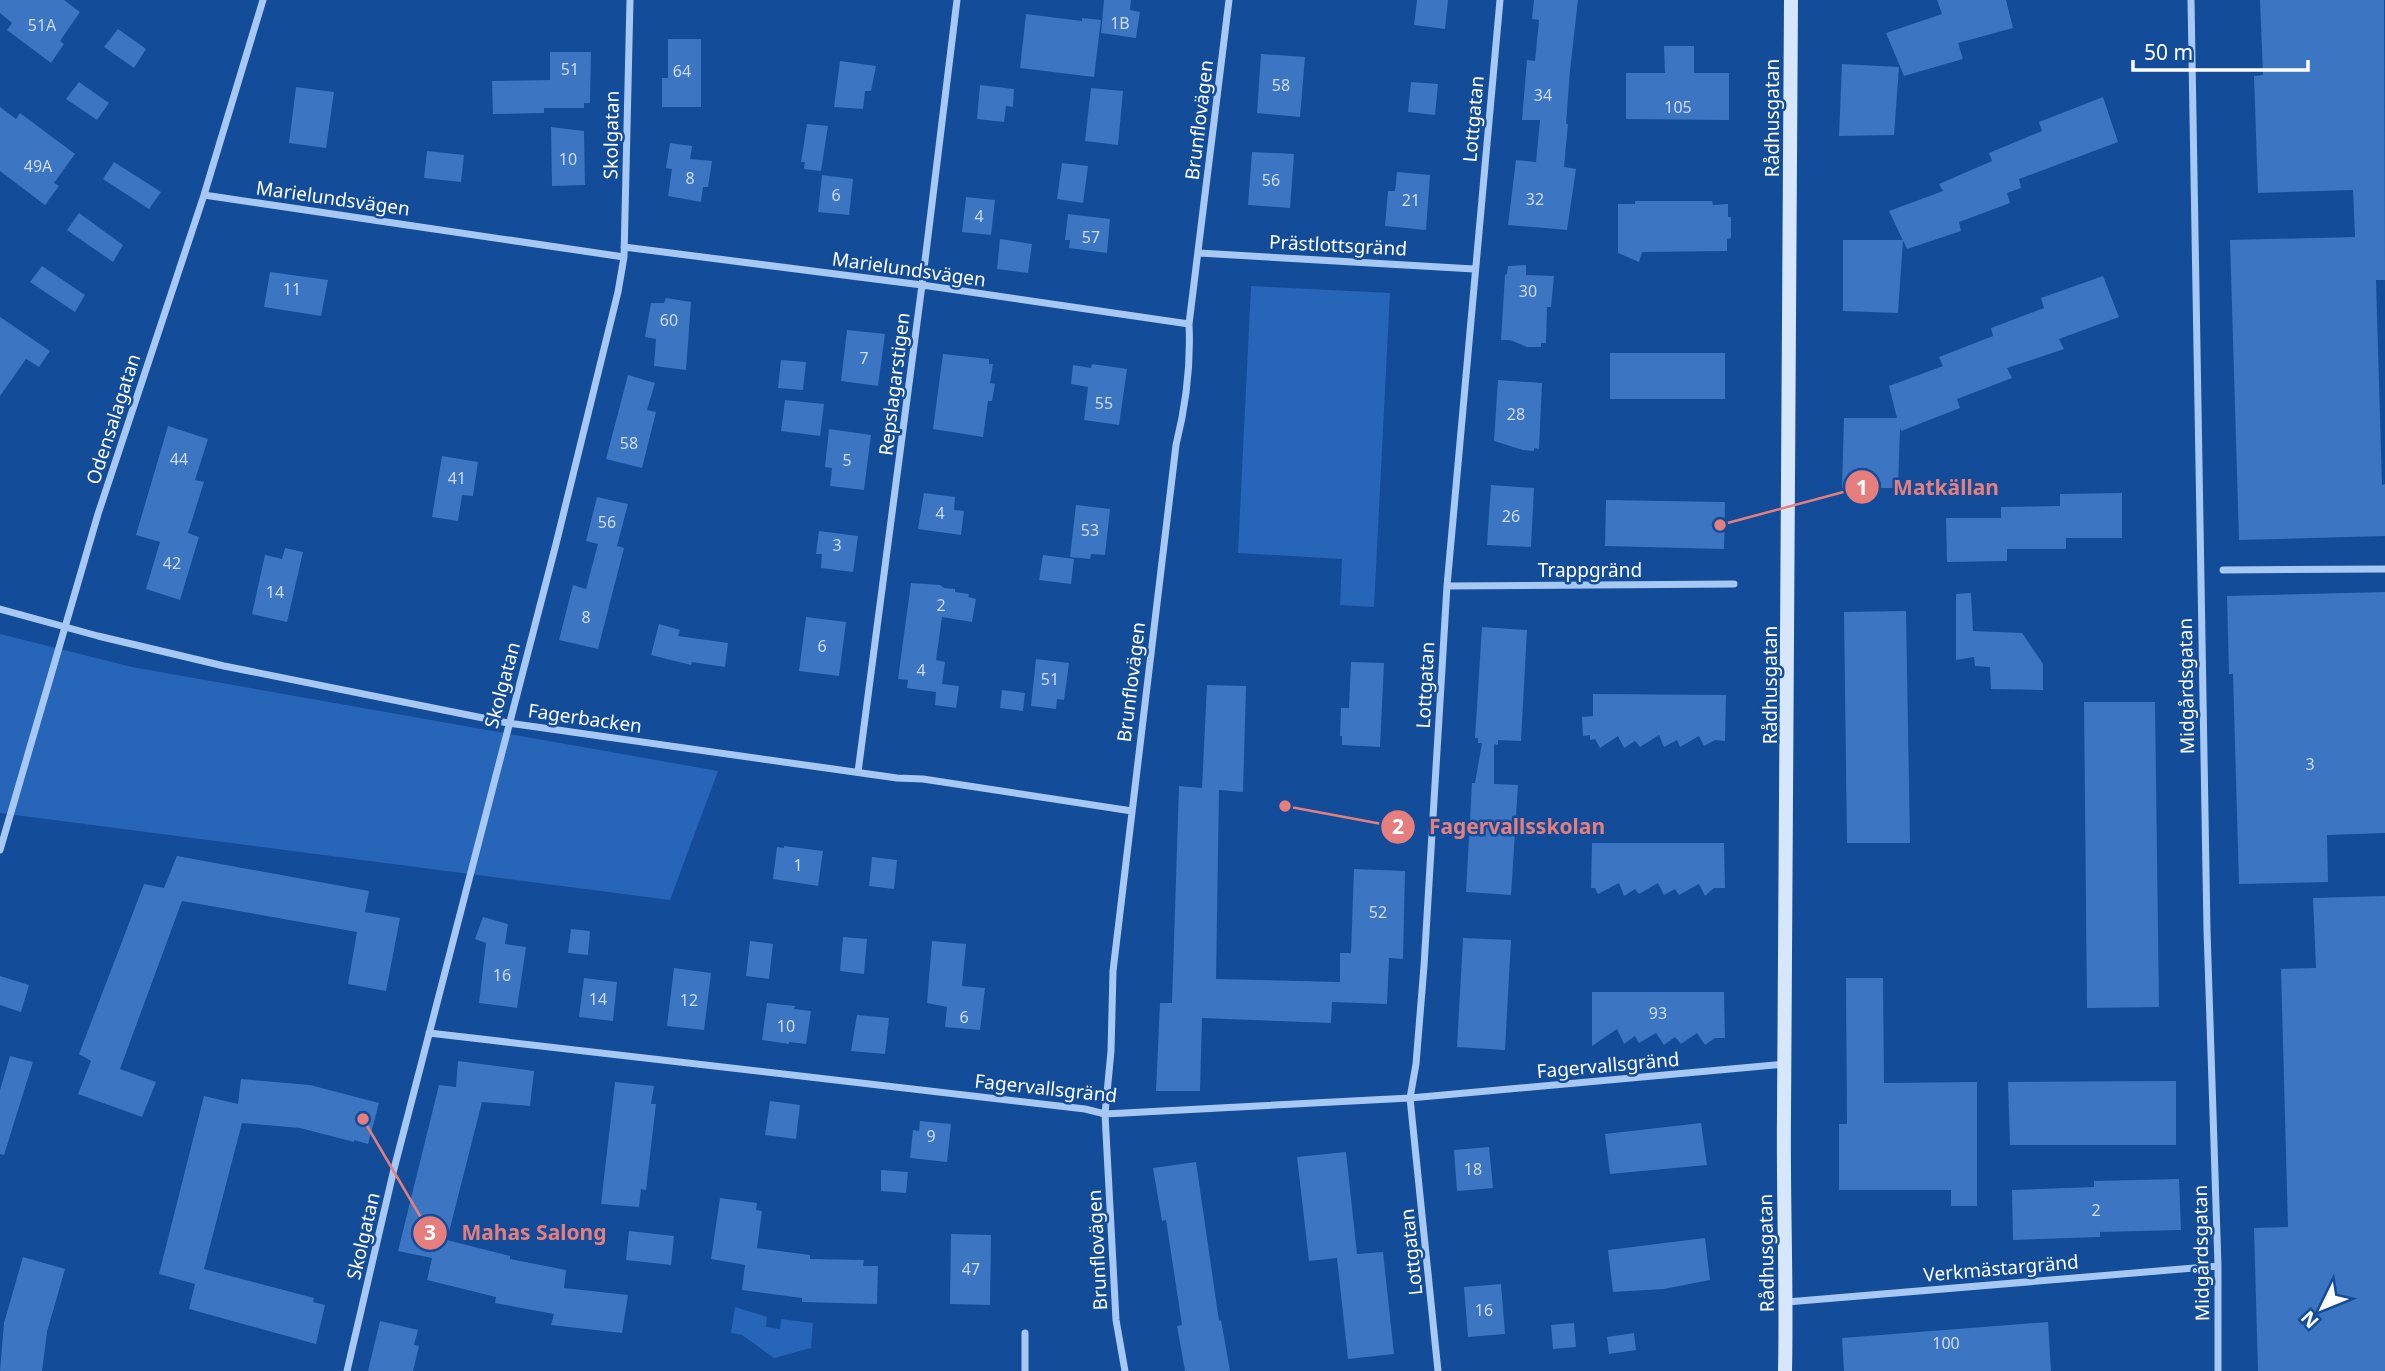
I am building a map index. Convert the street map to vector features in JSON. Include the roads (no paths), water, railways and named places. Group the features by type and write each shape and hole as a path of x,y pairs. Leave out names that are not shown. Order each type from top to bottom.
{"main road":[{"name":"Rådhusgatan","path":"1785,1371 1787,1302 1784,1116 1790,587 1791,0"}],"street":[{"name":"Odensalagatan","path":"0,850 99,514 204,195 263,0"},
{"name":"Skolgatan","path":"347,1371 394,1169 605,349 624,257 630,0"},
{"name":"Repslagarstigen","path":"858,772 957,0"},
{"name":"Brunflovägen","path":"1125,1371 1116,1320 1105,1114 1111,1052 1113,971 1176,445 1183,417 1190,353 1189,324 1229,0"},
{"name":"Lottgatan","path":"1438,1371 1410,1098 1416,1064 1424,966 1447,586 1500,0"},
{"name":"Midgårdsgatan","path":"2191,0 2218,1371"},
{"name":"Marielundsvägen","path":"204,195 624,257"},
{"name":"Marielundsvägen","path":"624,247 922,285 1189,324"},
{"name":"Prästlottsgränd","path":"1199,253 1474,269"},
{"path":"2223,570 2385,569"},
{"name":"Trappgränd","path":"1447,586 1734,584"},
{"name":"Fagerbacken","path":"0,609 66,628 224,666 508,723 897,778 923,779 1132,811"},
{"name":"Fagervallsgränd","path":"429,1032 1085,1109 1105,1114 1410,1098 1786,1064"},
{"name":"Verkmästargränd","path":"1787,1302 2218,1266"},
{"path":"1025,1333 1025,1371"}],"place":[{"name":"Matkällan","path":"1720,525"},
{"name":"Fagervallsskolan","path":"1285,806"},
{"name":"Mahas Salong","path":"363,1119"}]}
